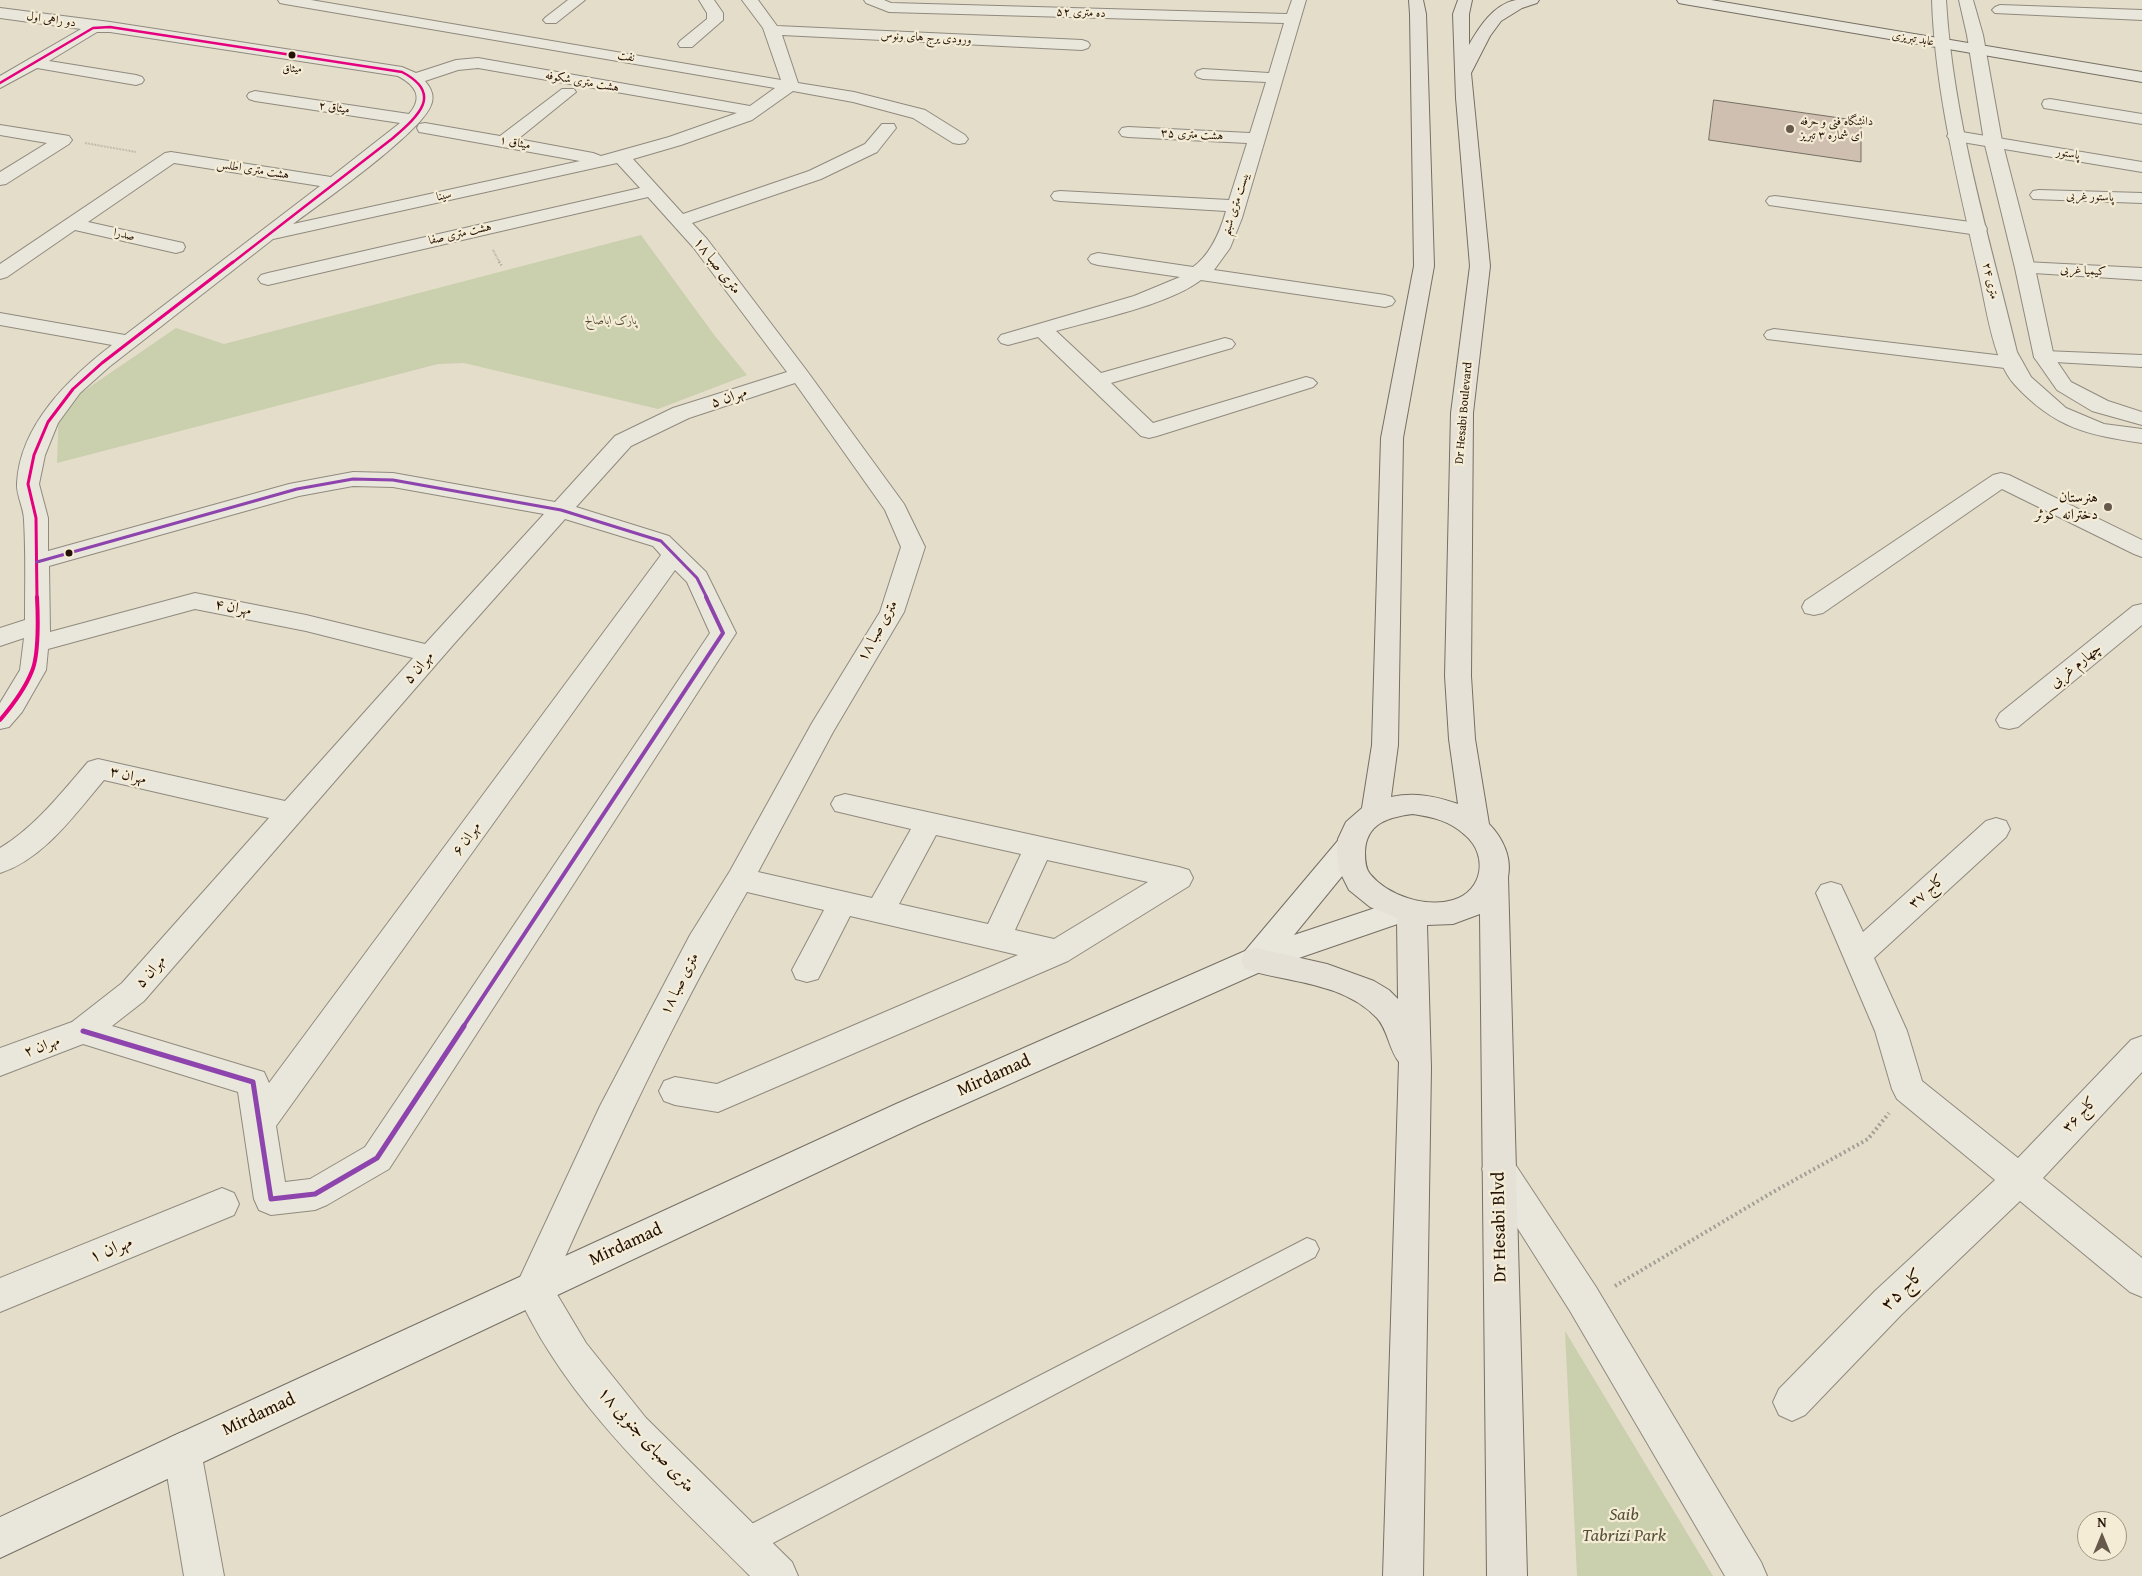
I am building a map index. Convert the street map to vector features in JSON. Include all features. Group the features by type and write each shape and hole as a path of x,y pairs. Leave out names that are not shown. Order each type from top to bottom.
{"main road":[{"path":"1375,812 1385,745 1392,438 1424,266 1418,14 1416,0"},
{"name":"Dr Hesabi Boulevard","path":"1465,0 1461,14 1464,98 1480,266 1462,413 1458,676 1462,738 1476,828"},
{"path":"1463,72 1482,33 1491,22 1514,6 1532,0"},
{"path":"1425,804 1452,812 1476,828 1485,838 1492,852 1495,867 1494,878 1490,888 1482,897 1463,909 1450,913 1434,914 1408,911 1379,898 1361,881 1353,870 1350,845 1358,826 1375,812 1399,805 1425,804"},
{"name":"Dr Hesabi Blvd","path":"1494,878 1507,1576"},
{"path":"1403,1576 1415,1068 1408,911"},
{"path":"1256,960 1341,981 1365,990 1388,1008 1397,1022 1415,1068"}],"street":[{"name":"نفت","path":"285,0 854,97 919,114 959,139"},
{"path":"550,20 578,0"},
{"path":"686,44 715,20 715,13 706,0"},
{"path":"613,159 675,141 746,116 791,85 782,49 758,8 749,0"},
{"name":"ده متری ۵۲","path":"871,0 889,7 1292,19"},
{"name":"بیست متری شبنم","path":"1008,339 1141,300 1183,284 1206,267 1221,248 1237,206 1299,0"},
{"name":"عابد تبریزی","path":"1684,0 1940,36"},
{"name":"عابد تبریزی","path":"1771,0 2142,77"},
{"name":"۲۴ متری","path":"1939,0 1940,36 1956,136 2006,352 2022,380 2058,413 2099,430 2142,436"},
{"path":"1966,0 1994,141 2025,268 2044,357 2064,386 2100,406 2142,419"},
{"path":"2135,0 2142,6"},
{"path":"2000,10 2142,15"},
{"name":"دو راهی اول","path":"0,13 130,29 402,72 414,79"},
{"path":"0,83 93,28 102,27"},
{"name":"ورودی یرج های ونوس","path":"771,30 1082,45"},
{"name":"عابد تبریزی","path":"1976,43 2142,62"},
{"path":"35,62 136,80"},
{"name":"هشت متری شکوفه","path":"414,79 456,65 478,63 752,111"},
{"path":"1203,74 1275,78"},
{"path":"0,720 13,705 33,670 37,634 36,518 28,484 34,455 48,422 73,389 102,363 335,183 419,124 424,106 424,96 419,82 414,79"},
{"path":"505,141 568,92"},
{"name":"میثاق ۲","path":"256,96 419,124"},
{"path":"2050,104 2142,119"},
{"name":"میثاق ۱","path":"419,124 613,159"},
{"path":"681,221 815,175 871,148 888,128"},
{"path":"0,130 63,140"},
{"name":"هشت متری ۳۵","path":"1128,132 1257,138"},
{"name":"پاستور","path":"1956,136 2142,167"},
{"path":"0,180 63,140"},
{"path":"0,273 171,157"},
{"name":"هشت متری اطلس","path":"171,157 335,183"},
{"name":"متری صبا ۱۸","path":"533,1288 612,1116 701,944 740,879 821,730 892,612 913,547 896,509 800,375 700,243 652,190 613,159"},
{"name":"سینا","path":"266,236 613,159"},
{"name":"هشت متری صفا","path":"268,279 652,190"},
{"name":"پاستور غربی","path":"2039,195 2142,198"},
{"path":"1060,196 1237,206"},
{"path":"1775,201 1978,229"},
{"name":"صدرا","path":"72,224 176,246"},
{"path":"1098,259 1385,301"},
{"name":"کیمیا غربی","path":"2025,268 2142,274"},
{"path":"0,319 129,342"},
{"path":"1042,329 1149,431 1306,383"},
{"path":"1774,335 2013,363"},
{"path":"1097,381 1225,344"},
{"path":"2044,357 2142,361"},
{"name":"مهران ۵","path":"83,1031 133,992 623,441 681,413 800,375"},
{"path":"36,562 297,489 353,479 393,480 561,510 661,541 697,578 723,633 376,1158 316,1194 271,1199 253,1082 83,1031"},
{"path":"1814,607 2001,480 2142,549"},
{"name":"مهران ۶","path":"259,1123 674,554"},
{"name":"مهران ۴","path":"0,637 37,634 194,601 287,619 432,654"},
{"name":"چهارم غربی","path":"2010,720 2142,612"},
{"name":"مهران ۳","path":"0,862 20,852 49,825 98,769 291,813"},
{"path":"675,1091 718,1098 1057,952 1179,878 845,804"},
{"path":"880,911 928,823"},
{"name":"کاج ۳۷","path":"1858,955 1996,829"},
{"path":"1256,960 1350,845"},
{"path":"996,938 1038,847"},
{"path":"740,879 1057,952"},
{"path":"1831,893 1891,1031 1908,1089 2018,1181 2142,1280"},
{"path":"807,970 842,903"},
{"name":"Mirdamad","path":"0,1538 182,1451 908,1114 1256,960 1408,911"},
{"name":"مهران ۲","path":"0,1062 83,1031"},
{"name":"کاج ۳۶","path":"2018,1181 2142,1050"},
{"path":"1499,1169 1582,1299 1747,1576"},
{"name":"کاج ۳۵","path":"1792,1402 1888,1303 2018,1181"},
{"name":"مهران ۱","path":"0,1295 222,1204"},
{"name":"۱۸ متری صبای جنوبی","path":"533,1288 573,1356 633,1431 744,1543 772,1575"},
{"path":"182,1451 204,1576"}],"lane":[{"path":"744,1543 1306,1249"}],"path":[{"path":"63,140 171,157"},
{"path":"1612,1288 1773,1192 1868,1139 1908,1089"}],"green space":[{"name":"پارک اباصالح","path":"641,235 715,336 747,375 658,409 464,363 438,364 57,463 59,408 176,328 224,344"},
{"name":"Saib Tabrizi Park","path":"1565,1331 1713,1576 1577,1576"}],"building":[{"path":"1714,100 1861,121 1861,162 1709,140"}],"transit line":[{"path":"0,83 93,28 110,27 402,72 418,81 424,91 425,99 423,107 413,121 393,138 102,363 73,389 48,422 34,455 28,484 36,518 38,625 33,670 13,705 0,720"},
{"path":"37,562 297,489 353,479 393,480 561,510 661,541 697,578 723,633 377,1158 315,1194 271,1199 253,1082 83,1031"}],"place":[{"name":"میثاق","path":"292,55"},
{"name":"دانشگاه فنی و حرفه ای شماره ۳ تبریز","path":"1790,129"},
{"name":"هنرستان دخترانه کوثر","path":"2108,507"}]}
